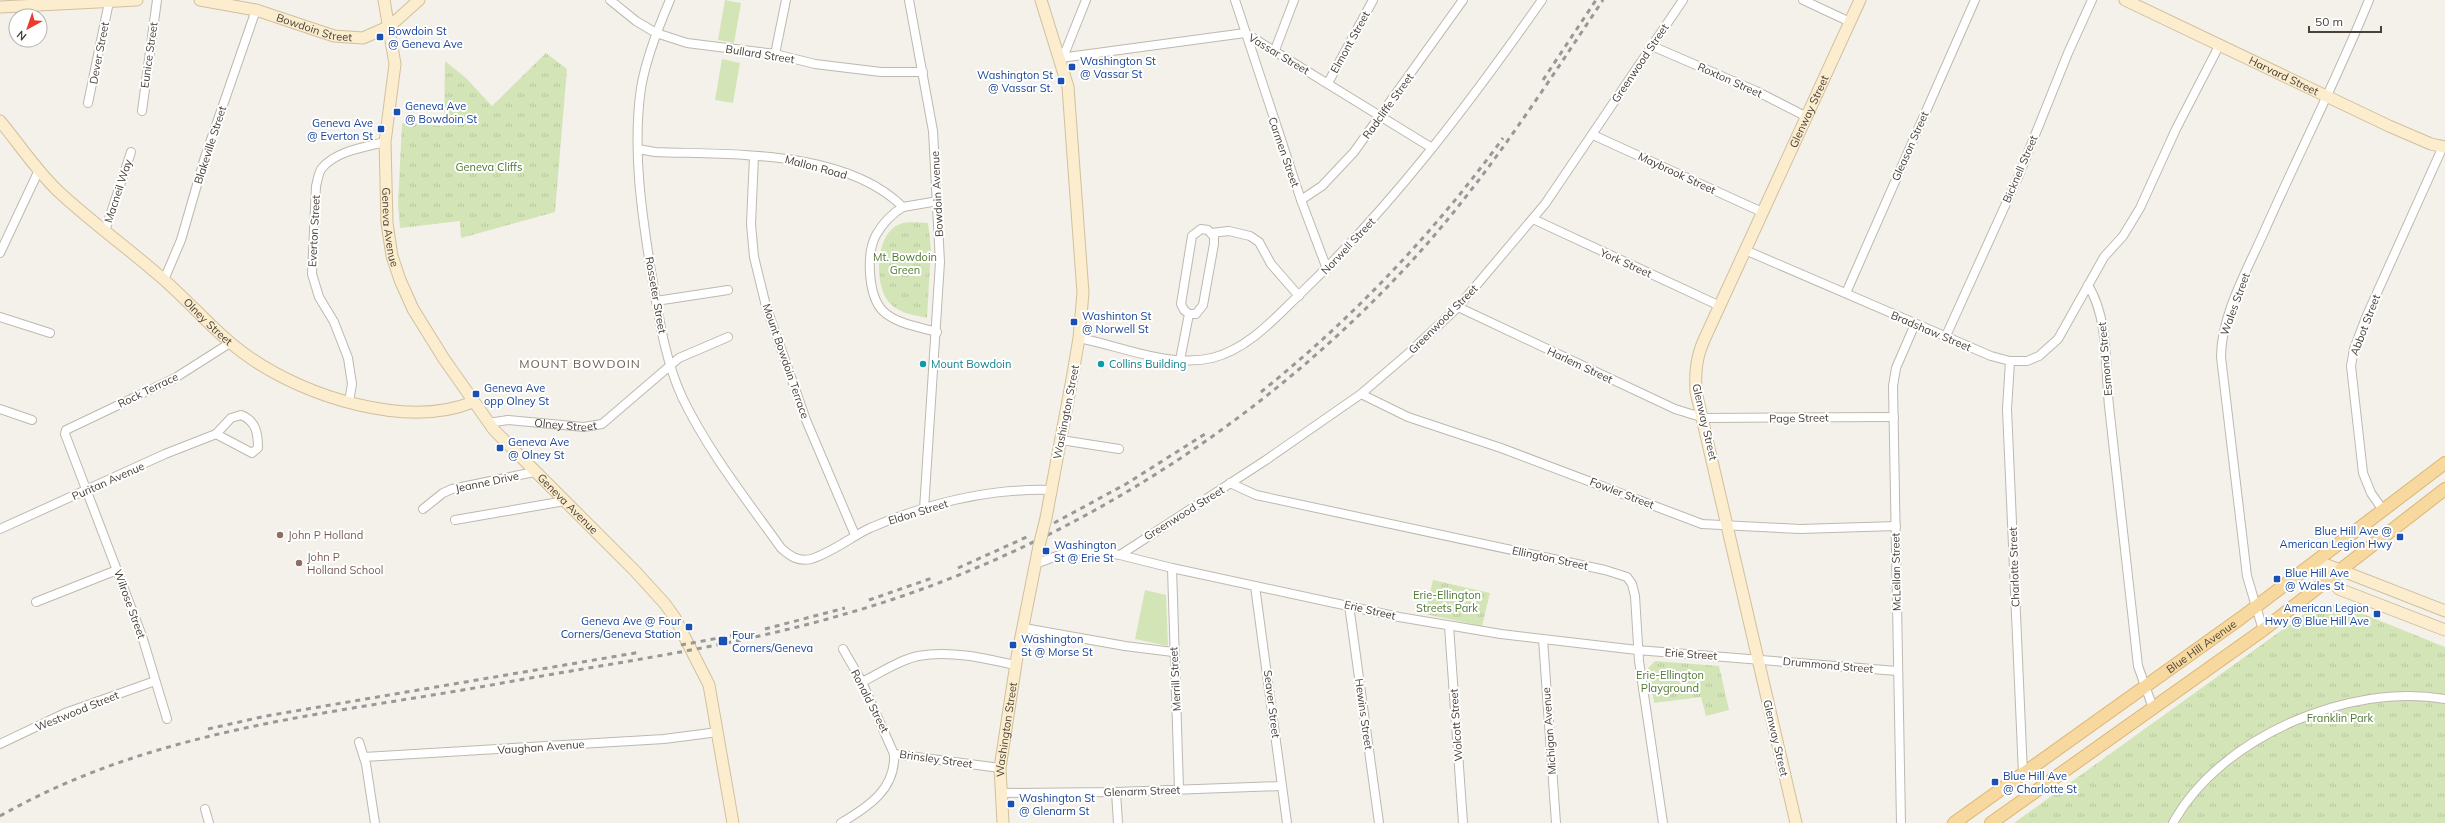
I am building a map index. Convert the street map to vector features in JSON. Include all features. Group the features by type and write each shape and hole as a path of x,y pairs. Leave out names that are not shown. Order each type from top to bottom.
{"main road":[{"path":"0,7 138,0"},
{"name":"Bowdoin Street","path":"200,0 230,2 334,36 363,38 390,26 419,0"},
{"name":"Geneva Avenue","path":"384,0 390,26 395,64 385,142 387,223 392,256 400,280 413,309 488,423 534,472 565,501 652,589 675,618 709,685 733,823"},
{"name":"Washington Street","path":"1003,823 1000,768 1016,665 1035,564 1046,518 1079,338 1082,299 1082,262 1068,87 1041,0"},
{"name":"Glenway Street","path":"1796,823 1704,418 1696,392 1696,358 1860,0"},
{"name":"Harvard Street","path":"2125,0 2220,44 2389,126 2443,146"},
{"name":"Olney Street","path":"0,121 57,190 164,280 230,343 260,364 284,377 349,402 371,408 417,411 456,409 473,402"},
{"name":"Blue Hill Avenue","path":"1954,823 2256,607 2445,463"},
{"name":"Blue Hill Avenue","path":"1991,823 2263,630 2445,489"},
{"path":"2317,561 2335,574 2445,612"},
{"path":"2335,574 2339,589 2445,630"}],"street":[{"path":"0,7 2,0"},
{"name":"Eunice Street","path":"142,111 157,0"},
{"name":"Bullard Street","path":"610,0 636,22 656,33 687,43 775,54 815,64 881,72 923,72"},
{"name":"Rosseter Street","path":"670,0 656,33 641,87 637,123 645,234 656,301 670,367 696,424 719,460 781,548 792,558"},
{"path":"775,54 786,0"},
{"name":"Bowdoin Avenue","path":"909,0 933,131 938,201 940,262 937,332 924,509"},
{"path":"1060,58 1066,50 1086,0"},
{"name":"Carmen Street","path":"1235,0 1301,200 1327,269"},
{"path":"1274,50 1294,0"},
{"name":"Elmont Street","path":"1328,83 1373,0"},
{"name":"Radcliffe Street","path":"1301,200 1332,176 1354,152 1463,0"},
{"name":"Norwell Street","path":"1079,338 1180,360 1211,358 1240,346 1299,296 1327,269 1399,191 1542,0"},
{"name":"Greenwood Street","path":"1120,555 1230,483 1361,394 1411,351 1458,307 1533,219 1593,135 1683,0"},
{"path":"1803,0 1850,22"},
{"name":"Gleason Street","path":"1846,293 1975,0"},
{"name":"Bicknell Street","path":"1945,338 2019,175 2068,53 2092,0"},
{"name":"Wales Street","path":"2263,630 2247,576 2221,357 2221,342 2225,325 2256,249 2304,143 2328,96 2368,0"},
{"name":"Dever Street","path":"88,103 108,2"},
{"name":"Blakeville Street","path":"164,280 181,240 205,157 256,10"},
{"name":"Vassar Street","path":"1060,58 1245,33 1432,148"},
{"path":"2088,285 2104,257 2122,236 2136,215 2176,129 2220,44"},
{"name":"Roxton Street","path":"1652,46 1756,91 1807,117"},
{"name":"Maybrook Street","path":"1593,135 1762,212"},
{"name":"Everton Street","path":"349,402 352,384 348,358 334,322 319,296 312,274 316,186 319,173 327,164 353,150 385,142"},
{"name":"Abbot Street","path":"2383,510 2371,493 2363,473 2351,366 2354,349 2367,315 2443,146"},
{"name":"Mallon Road","path":"638,149 655,152 789,158 852,176 890,194 903,207"},
{"name":"Macneil Way","path":"105,230 131,152"},
{"name":"Mount Bowdoin Terrace","path":"754,156 751,224 754,257 766,306 806,420 855,535"},
{"path":"0,253 39,170"},
{"path":"937,332 891,317 882,310 874,297 870,280 875,237 885,221 903,207 938,201"},
{"name":"York Street","path":"1533,219 1720,306"},
{"path":"1201,229 1208,230 1214,237 1214,244 1203,305 1196,314 1189,314 1184,310 1181,304 1192,236 1201,229"},
{"path":"1211,233 1229,231 1250,236 1259,242 1271,264 1299,296"},
{"name":"Bradshaw Street","path":"1745,250 1846,293 1945,338 1990,356 2010,361 2027,360 2039,356 2050,348 2058,339 2088,285"},
{"name":"Esmond Street","path":"2088,285 2098,305 2102,319 2106,379 2138,666 2153,708"},
{"path":"656,301 728,290"},
{"name":"Harlem Street","path":"1458,307 1676,409 1704,418"},
{"path":"1180,360 1189,314"},
{"path":"0,317 50,333"},
{"name":"McLellan Street","path":"1901,823 1894,376 1915,324"},
{"name":"Olney Street","path":"488,423 508,420 594,426 614,415 679,358 728,336"},
{"name":"Rock Terrace","path":"65,434 66,430 175,378 230,343"},
{"name":"Charlotte Street","path":"2010,361 2007,409 2023,774"},
{"name":"Fowler Street","path":"1361,394 1408,417 1500,448 1702,524 1728,527 1800,529 1896,526"},
{"path":"0,409 32,420"},
{"name":"Puritan Avenue","path":"0,529 216,434 231,418 241,415 248,418 254,424 258,448 252,453 244,451 216,434"},
{"name":"Page Street","path":"1704,418 1894,417"},
{"name":"Wilrose Street","path":"65,434 142,636 167,719"},
{"path":"1061,440 1119,449"},
{"name":"Jeanne Drive","path":"423,509 443,493 452,489 534,472"},
{"name":"Ellington Street","path":"1230,483 1256,495 1618,574 1627,578 1632,584 1638,650 1663,823"},
{"name":"Eldon Street","path":"792,558 811,559 855,535 924,509 987,493 1017,489 1051,490"},
{"path":"455,520 565,501"},
{"name":"Erie Street","path":"1035,564 1068,552 1086,550 1120,555 1255,586 1349,604 1450,626 1543,640 1638,650 1758,659"},
{"name":"Merrill Street","path":"1172,568 1173,652 1179,789"},
{"path":"36,602 117,570"},
{"name":"Seaver Street","path":"1255,586 1287,823"},
{"name":"Hewins Street","path":"1349,604 1379,823"},
{"name":"Wolcott Street","path":"1450,626 1463,823"},
{"path":"1024,628 1125,646 1173,652"},
{"name":"Michigan Avenue","path":"1543,640 1556,823"},
{"name":"Ronald Street","path":"843,649 862,682 894,754"},
{"path":"862,682 917,656 959,654 1016,665"},
{"name":"Drummond Street","path":"1758,659 1898,671"},
{"name":"Westwood Street","path":"0,744 66,713 155,681"},
{"path":"2173,823 2194,792 2221,765 2237,752 2278,730 2354,701 2394,695 2414,695 2445,699"},
{"name":"Vaughan Avenue","path":"364,757 664,739 718,732"},
{"path":"359,742 364,757 375,823"},
{"name":"Brinsley Street","path":"845,822 871,803 881,793 891,778 895,765 894,754 1000,768"},
{"name":"Glenarm Street","path":"1002,793 1116,792 1282,786"},
{"path":"1116,792 1118,823"},
{"path":"205,809 209,823"}],"green space":[{"path":"725,0 741,3 734,43 718,40"},
{"name":"Geneva Cliffs","path":"546,53 567,69 555,212 461,238 460,221 400,228 398,205 402,123 444,126 445,61 466,78 492,106"},
{"path":"722,59 740,63 733,103 715,100"},
{"name":"Mt. Bowdoin Green","path":"903,223 928,223 931,249 927,318 901,311 888,301 883,293 880,283 879,259 886,237 892,229"},
{"name":"Erie-Ellington Streets Park","path":"1433,580 1490,593 1482,626 1425,614"},
{"path":"1145,590 1166,595 1168,646 1135,639"},
{"name":"Franklin Park","path":"2341,605 2445,647 2445,823 2014,823 2314,607"},
{"name":"Erie-Ellington Playground","path":"1655,661 1719,666 1729,710 1706,716 1701,697 1654,703 1648,668"}],"railway":[{"path":"1543,80 1596,0"},
{"path":"0,816 59,786 119,763 180,744 242,729 305,716 669,654 754,637 838,616 921,589 1003,556 1082,517 1159,472 1232,422 1302,367 1367,307 1427,244 1474,186 1519,125 1603,0"},
{"path":"1261,392 1328,334 1391,273 1449,207 1503,138"},
{"path":"1054,523 1126,484 1205,434"},
{"path":"958,568 1029,536"},
{"path":"869,600 935,577"},
{"path":"765,629 845,608"},
{"path":"681,645 746,633"},
{"path":"208,729 266,716 641,652"}],"place":[{"name":"Bowdoin St @ Geneva Ave","path":"380,37"},
{"name":"Washington St @ Vassar St","path":"1072,67"},
{"name":"Washington St @ Vassar St.","path":"1061,81"},
{"name":"Geneva Ave @ Bowdoin St","path":"397,112"},
{"name":"Geneva Ave @ Everton St","path":"381,129"},
{"name":"Washinton St @ Norwell St","path":"1074,322"},
{"name":"Mount Bowdoin","path":"923,364"},
{"name":"Collins Building","path":"1101,364"},
{"name":"Geneva Ave opp Olney St","path":"476,394"},
{"name":"Geneva Ave @ Olney St","path":"500,448"},
{"name":"John P Holland","path":"280,535"},
{"name":"Blue Hill Ave @ American Legion Hwy","path":"2400,537"},
{"name":"Washington St @ Erie St","path":"1046,551"},
{"name":"John P Holland School","path":"299,563"},
{"name":"Blue Hill Ave @ Wales St","path":"2277,579"},
{"name":"American Legion Hwy @ Blue Hill Ave","path":"2377,614"},
{"name":"Geneva Ave @ Four Corners/Geneva Station","path":"689,627"},
{"name":"Four Corners/Geneva","path":"723,641"},
{"name":"Washington St @ Morse St","path":"1013,645"},
{"name":"Blue Hill Ave @ Charlotte St","path":"1995,782"},
{"name":"Washington St @ Glenarm St","path":"1011,804"}],"district":[{"name":"MOUNT BOWDOIN","path":"580,364"}]}
